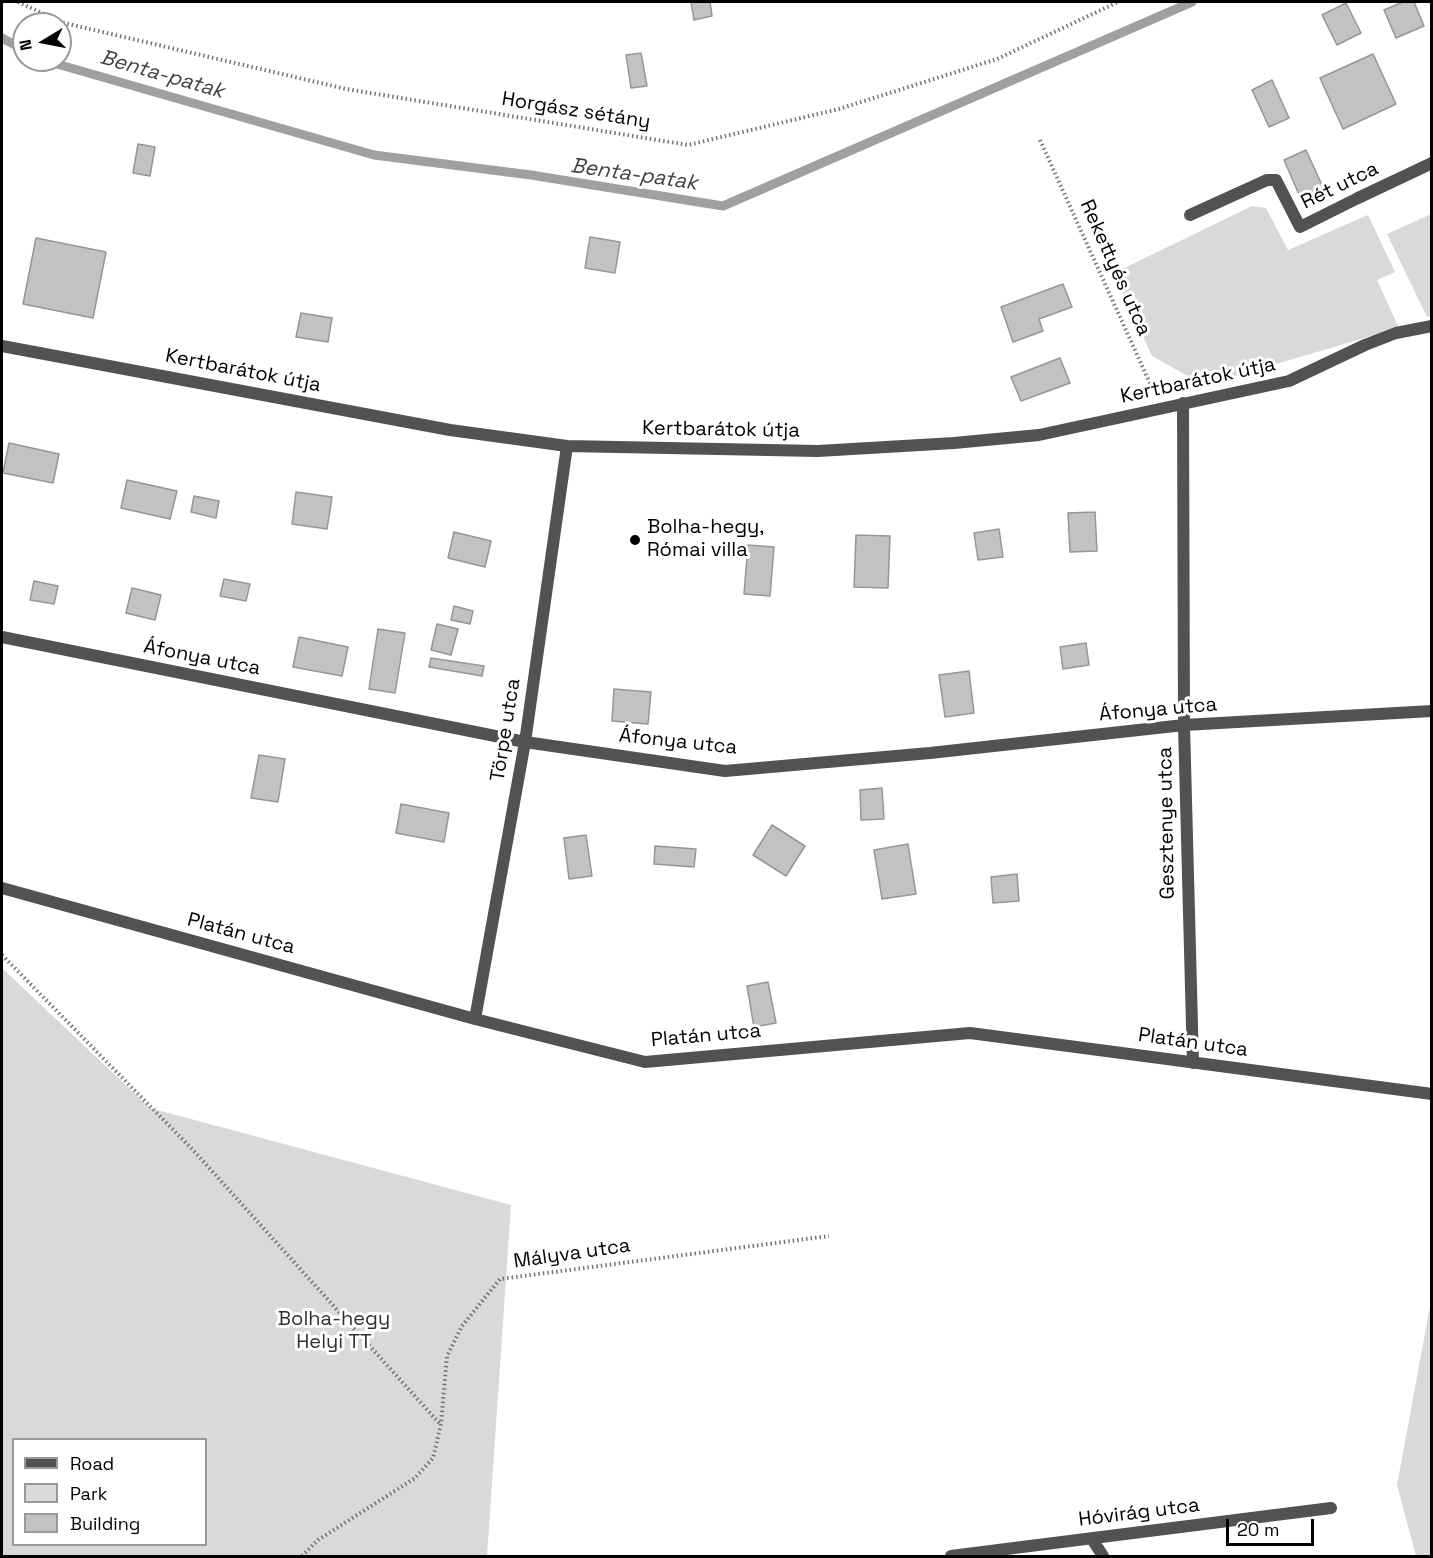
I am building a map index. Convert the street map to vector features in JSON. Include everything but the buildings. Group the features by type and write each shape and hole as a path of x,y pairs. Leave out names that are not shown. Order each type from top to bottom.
{"street":[{"name":"Rét utca","path":"1190,215 1267,180 1276,180 1300,227 1431,163"},
{"name":"Kertbarátok útja","path":"2,346 450,430 567,446 818,451 954,443 1039,435 1162,410 1182,403 1288,381 1396,333 1431,326"},
{"name":"Gesztenye utca","path":"1182,403 1184,725 1192,1063"},
{"name":"Törpe utca","path":"475,1019 525,742 567,446"},
{"name":"Áfonya utca","path":"2,637 525,742 725,771 930,753 1184,725 1431,711"},
{"name":"Platán utca","path":"2,888 475,1019 645,1062 970,1033 1431,1094"},
{"name":"Hóvirág utca","path":"951,1557 1331,1508"},
{"path":"1092,1539 1103,1557"}],"path":[{"name":"Horgász sétány","path":"18,2 64,22 346,89 688,145 839,109 997,59 1118,2"},
{"name":"Rekettyés utca","path":"1040,140 1162,410"},
{"path":"2,955 193,1150 441,1424"},
{"name":"Mályva utca","path":"302,1557 318,1540 415,1478 433,1458 441,1424 447,1356 462,1326 500,1279 829,1236"}],"green space":[{"path":"1252,206 1266,208 1288,250 1368,215 1395,272 1377,280 1399,328 1204,385 1152,356 1114,273"},
{"path":"1431,214 1432,316 1427,317 1387,234"},
{"name":"Bolha-hegy Helyi TT","path":"2,968 150,1108 511,1205 487,1556 2,1556"},
{"path":"1431,1301 1431,1556 1416,1556 1397,1485"}],"waterway":[{"name":"Benta-patak","path":"72,68 374,155 531,175 723,206 1192,2"},
{"name":"Benta-patak","path":"2,38 12,43"}],"place":[{"name":"Bolha-hegy, Római villa","path":"635,540"}]}
